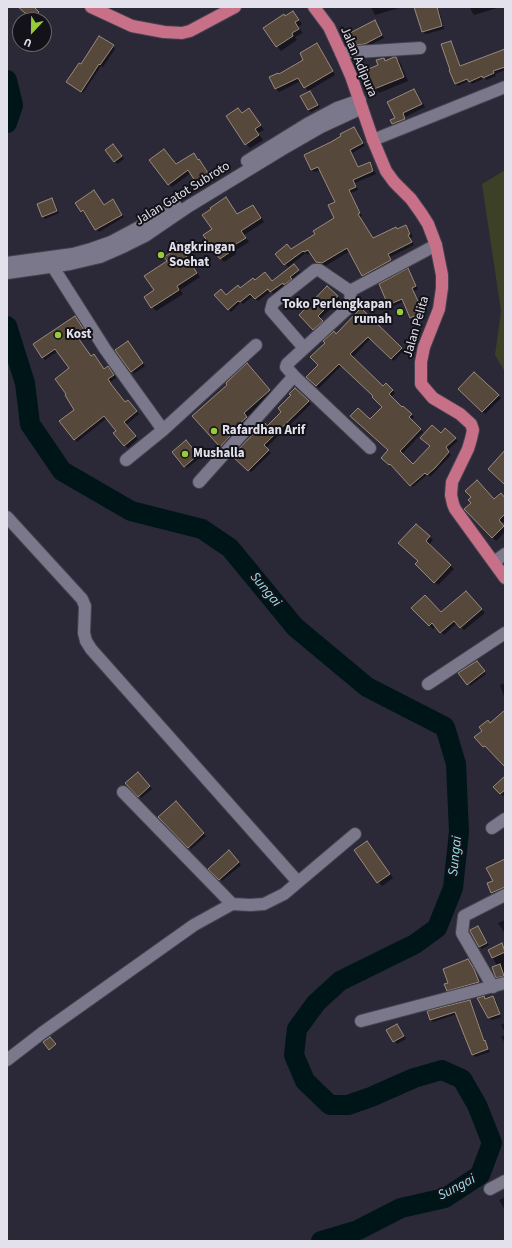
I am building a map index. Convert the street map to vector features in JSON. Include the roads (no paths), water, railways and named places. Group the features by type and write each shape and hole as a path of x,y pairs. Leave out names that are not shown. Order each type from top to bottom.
{"highway":[{"path":"91,7 114,19 132,26 164,32 182,33 190,31 234,7"},
{"name":"Jalan Adipura","path":"314,7 329,28 341,53 361,104"},
{"name":"Jalan Pelita","path":"361,104 373,140 386,171 394,182 411,199 421,213 428,224 436,245 442,275 442,288 439,309 422,355 420,373 421,384 433,398 460,414 471,424 473,430 468,449 452,482 452,504 505,578"}],"street":[{"path":"341,53 420,48"},
{"path":"373,140 505,87"},
{"name":"Jalan Gatot Subroto","path":"12,267 53,267 70,264 100,257 126,246 145,236 186,204 278,141 337,108 361,104"},
{"name":"Jalan Gatot Subroto","path":"12,267 73,254 111,242 186,204"},
{"path":"350,291 436,245"},
{"path":"53,267 105,349 163,430"},
{"path":"304,348 270,310 273,303 315,270 319,270 350,291 352,302 348,308 287,364 286,367 370,448"},
{"path":"126,460 163,430 256,345"},
{"path":"199,482 294,376"},
{"path":"7,517 82,599 86,606 84,633 86,641 91,649 298,882"},
{"path":"494,562 505,554"},
{"path":"428,684 505,633"},
{"path":"123,792 232,904"},
{"path":"492,828 505,819"},
{"path":"7,1060 42,1033 194,925 232,904 264,904 284,894 355,834"},
{"path":"492,986 462,933 464,916 505,895"},
{"path":"361,1021 505,983"},
{"path":"490,1189 505,1181"}],"waterway":[{"name":"Sungai","path":"7,80 13,105 7,123"},
{"name":"Sungai","path":"7,326 25,383 30,424 62,471 131,511 202,529 230,548 295,627 367,687 445,727 456,764 459,832 453,888 437,928 415,944 340,981 316,1003 297,1029 294,1055 305,1081 330,1105 348,1105 371,1097 414,1078 442,1070 462,1079 477,1105 492,1143 480,1175 445,1198 401,1208 358,1230 321,1241"}],"place":[{"name":"Angkringan Soehat","path":"161,255"},
{"name":"Toko Perlengkapan rumah","path":"400,312"},
{"name":"Kost","path":"58,335"},
{"name":"Rafardhan Arif","path":"214,431"},
{"name":"Mushalla","path":"185,454"}]}
